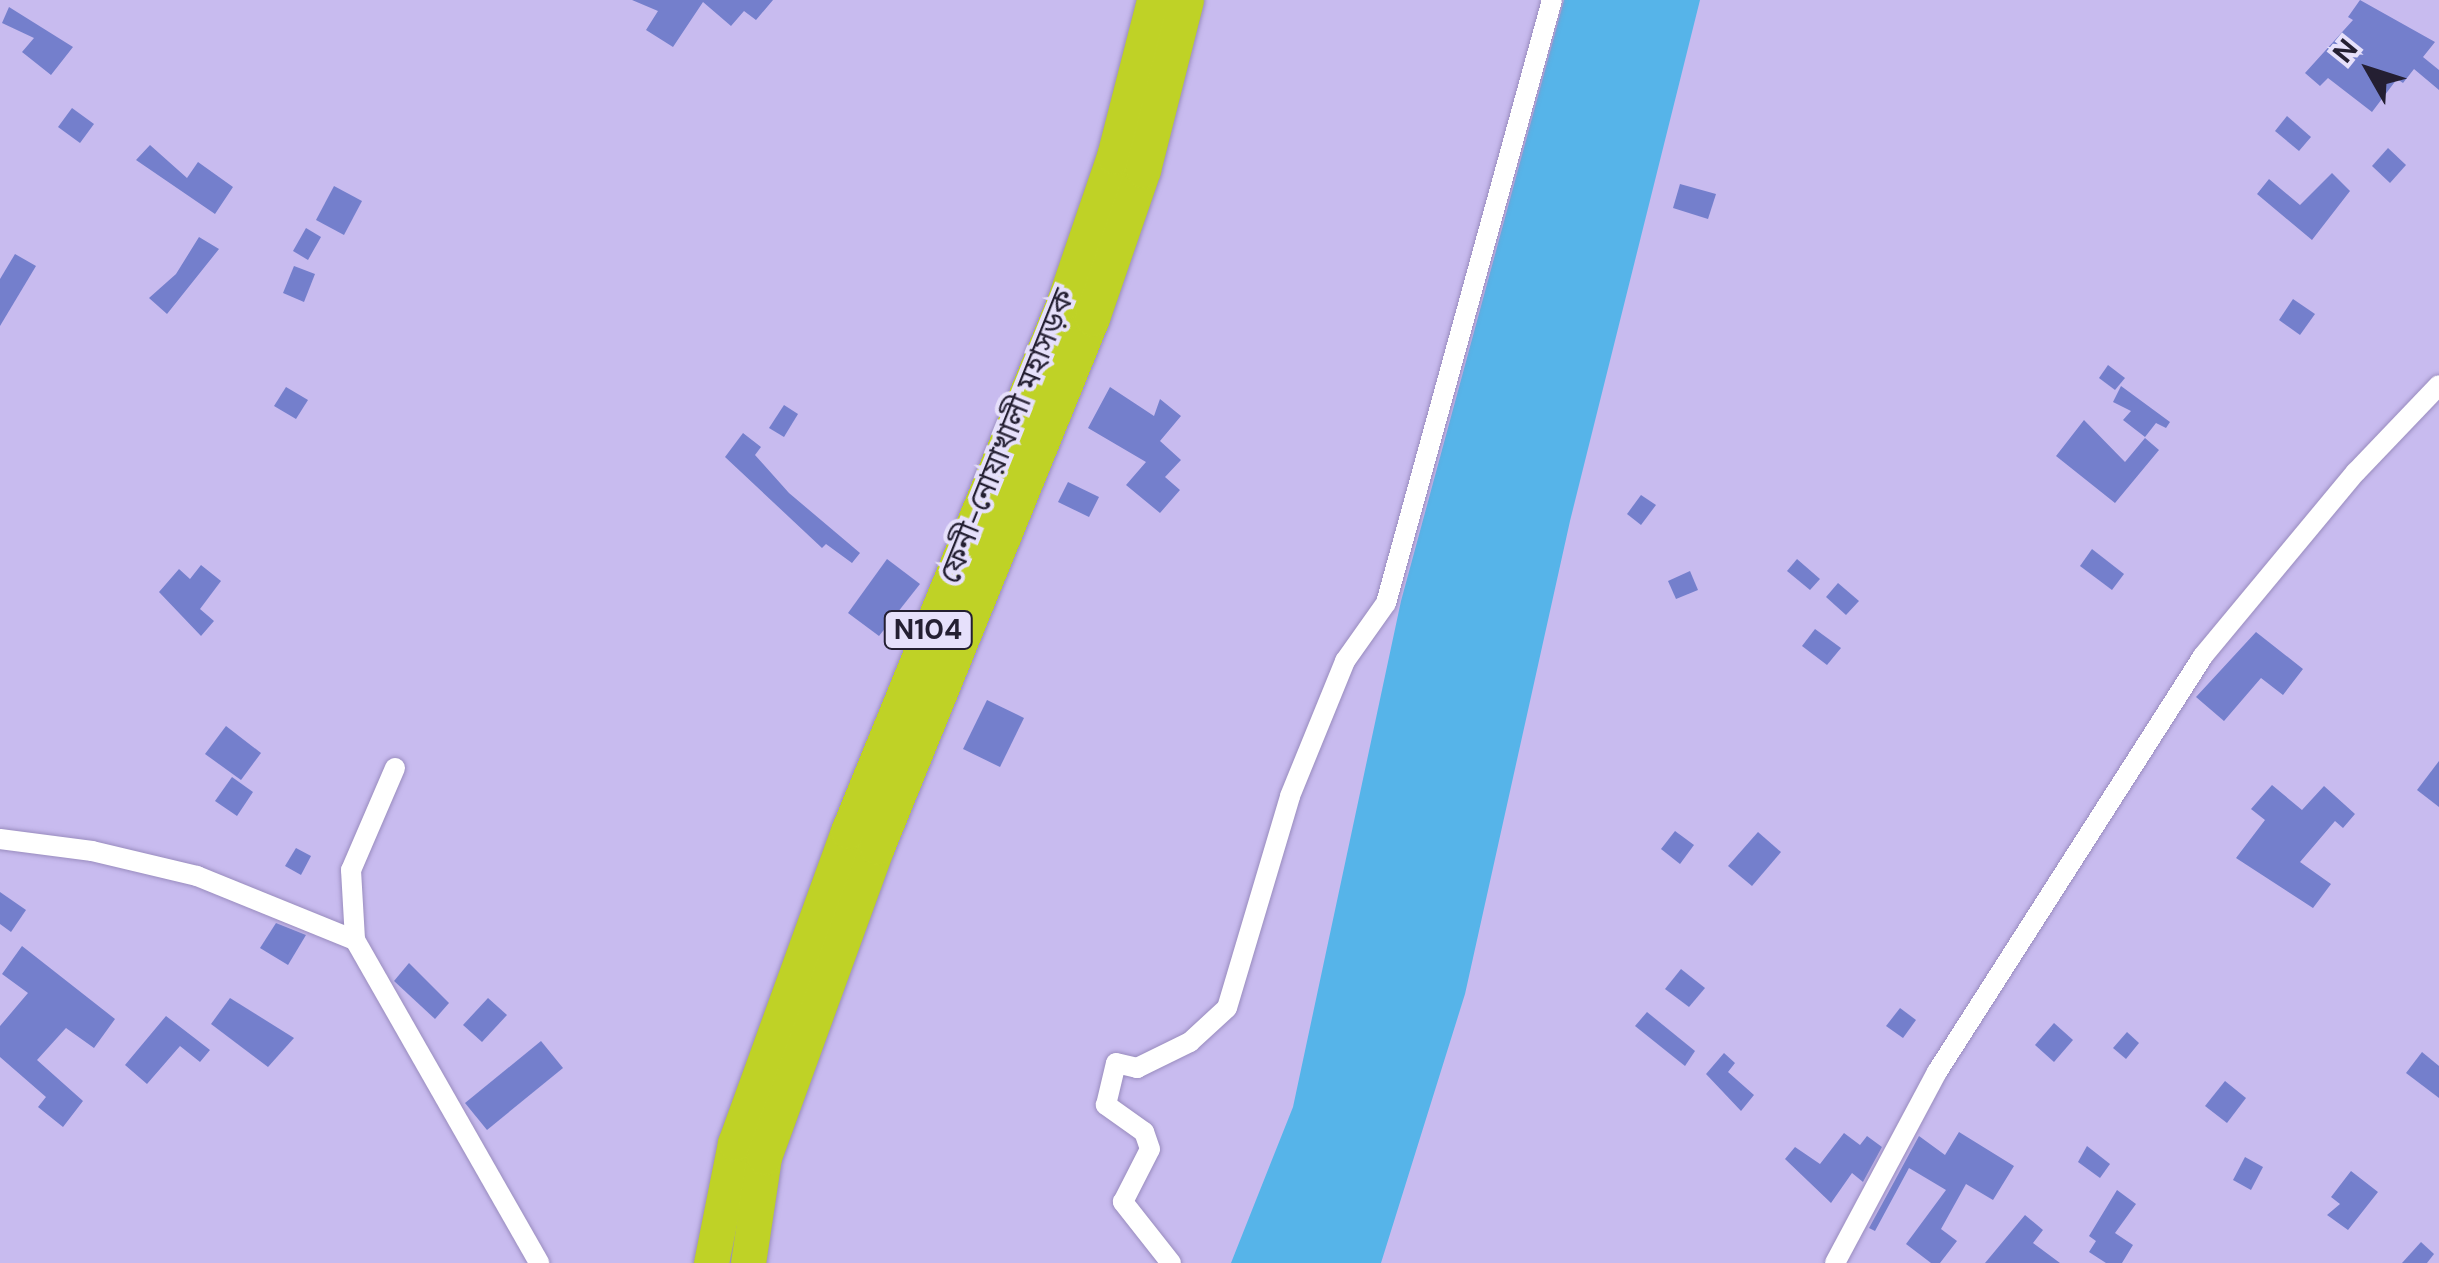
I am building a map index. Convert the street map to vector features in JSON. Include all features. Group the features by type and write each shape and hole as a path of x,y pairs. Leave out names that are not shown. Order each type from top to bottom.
{"highway":[{"name":"ফেনী-নোয়াখালী মহাসড়ক","path":"711,1263 736,1143 848,831 1064,302 1114,156 1154,0"},
{"name":"ফেনী-নোয়াখালী মহাসড়ক","path":"748,1263 764,1156 876,848 1092,318 1143,170 1186,0"}],"street":[{"path":"1172,1263 1123,1202 1150,1149 1144,1132 1106,1105 1116,1063 1137,1068 1190,1042 1227,1008 1290,796 1345,661 1386,603 1552,0"},
{"path":"1835,1263 1937,1072 2203,656 2356,472 2439,385"},
{"path":"395,768 351,870 355,940 538,1263"},
{"path":"0,839 92,851 197,876 355,940"}],"water":[{"path":"1564,0 1700,0 1570,521 1465,994 1381,1263 1231,1263 1293,1107 1401,601"}],"building":[{"path":"632,0 773,0 756,20 744,11 731,26 703,2 673,47 646,30 658,11"},
{"path":"2360,0 2435,42 2423,57 2439,70 2439,90 2414,69 2403,83 2397,79 2372,112 2328,78 2320,86 2305,73 2353,20 2348,17"},
{"path":"9,7 73,47 51,75 22,52 34,38 2,23"},
{"path":"72,108 94,124 80,143 58,127"},
{"path":"2287,116 2311,137 2299,151 2275,131"},
{"path":"150,145 187,178 198,162 233,187 215,214 136,160"},
{"path":"2388,148 2406,165 2390,183 2372,166"},
{"path":"2332,173 2350,191 2312,240 2257,194 2269,179 2300,205"},
{"path":"1680,184 1716,194 1708,219 1673,208"},
{"path":"334,186 362,201 344,235 316,220"},
{"path":"306,228 321,237 308,260 293,251"},
{"path":"199,237 219,249 167,314 149,298 176,274"},
{"path":"15,254 36,266 0,326 0,279"},
{"path":"294,266 315,274 304,302 283,293"},
{"path":"2293,299 2315,314 2300,335 2279,320"},
{"path":"2108,365 2125,378 2115,390 2099,378"},
{"path":"2121,386 2170,422 2166,428 2156,423 2145,437 2123,420 2131,411 2113,402"},
{"path":"286,387 308,400 296,419 274,406"},
{"path":"1110,387 1154,416 1160,399 1181,416 1160,441 1181,460 1165,477 1180,490 1160,513 1126,485 1146,462 1088,428"},
{"path":"784,405 798,414 784,437 769,428"},
{"path":"2084,420 2125,462 2145,438 2159,450 2115,503 2056,456"},
{"path":"743,433 761,447 755,455 789,493 860,553 852,563 826,544 822,548 725,457"},
{"path":"1068,482 1099,497 1089,517 1058,502"},
{"path":"1641,495 1656,505 1641,525 1627,514"},
{"path":"2092,549 2124,574 2112,590 2080,566"},
{"path":"887,559 920,584 879,636 848,613"},
{"path":"1797,559 1820,579 1810,590 1787,571"},
{"path":"201,565 221,581 200,609 214,621 201,636 159,592 179,569 190,579"},
{"path":"1690,571 1698,590 1676,599 1668,581"},
{"path":"1838,583 1859,601 1846,615 1826,597"},
{"path":"1815,629 1841,648 1827,665 1802,646"},
{"path":"2256,632 2303,669 2283,695 2261,678 2224,721 2196,697"},
{"path":"987,700 1024,718 1000,767 963,749"},
{"path":"226,726 261,753 241,780 205,754"},
{"path":"2439,761 2439,807 2417,790"},
{"path":"232,777 253,792 237,816 215,801"},
{"path":"2272,785 2302,810 2324,786 2355,814 2343,828 2335,821 2300,862 2331,884 2313,908 2236,858 2265,820 2251,809"},
{"path":"1675,831 1694,845 1680,864 1661,849"},
{"path":"1758,832 1781,852 1752,886 1728,866"},
{"path":"296,848 311,856 301,875 285,866"},
{"path":"0,892 26,910 11,932 0,924"},
{"path":"276,923 306,935 288,965 260,948"},
{"path":"22,946 115,1019 94,1048 66,1028 37,1060 83,1101 63,1127 38,1107 46,1097 0,1057 0,1026 28,993 2,974"},
{"path":"409,963 449,1003 435,1019 394,981"},
{"path":"1681,969 1705,988 1689,1007 1665,989"},
{"path":"230,998 294,1038 268,1067 211,1024"},
{"path":"488,998 507,1015 482,1042 463,1025"},
{"path":"1900,1008 1916,1020 1903,1038 1886,1026"},
{"path":"1647,1012 1695,1051 1685,1066 1635,1026"},
{"path":"166,1016 210,1050 200,1062 180,1046 147,1084 125,1065"},
{"path":"2054,1023 2073,1040 2054,1062 2035,1045"},
{"path":"2127,1032 2139,1043 2126,1059 2113,1048"},
{"path":"541,1041 563,1068 487,1130 465,1103"},
{"path":"2422,1052 2439,1066 2439,1098 2406,1073"},
{"path":"1724,1053 1735,1063 1728,1072 1754,1095 1741,1111 1706,1074"},
{"path":"2225,1081 2246,1098 2227,1123 2205,1106"},
{"path":"1959,1132 2014,1166 1993,1200 1966,1184 1941,1229 1957,1241 1940,1263 1931,1263 1906,1244 1946,1190 1909,1168 1875,1231 1869,1228 1919,1136 1945,1155"},
{"path":"1844,1133 1860,1145 1867,1136 1882,1147 1863,1182 1852,1173 1831,1203 1785,1159 1795,1147 1820,1164"},
{"path":"2087,1146 2110,1164 2100,1178 2078,1162"},
{"path":"2245,1157 2263,1167 2251,1190 2233,1180"},
{"path":"2351,1171 2378,1192 2348,1230 2327,1215 2340,1204 2331,1197"},
{"path":"2117,1190 2136,1204 2115,1233 2133,1245 2122,1263 2106,1263 2089,1252 2096,1241 2089,1236"},
{"path":"2025,1215 2043,1230 2033,1243 2060,1263 1985,1263"},
{"path":"2421,1242 2434,1254 2427,1263 2402,1263"}]}
